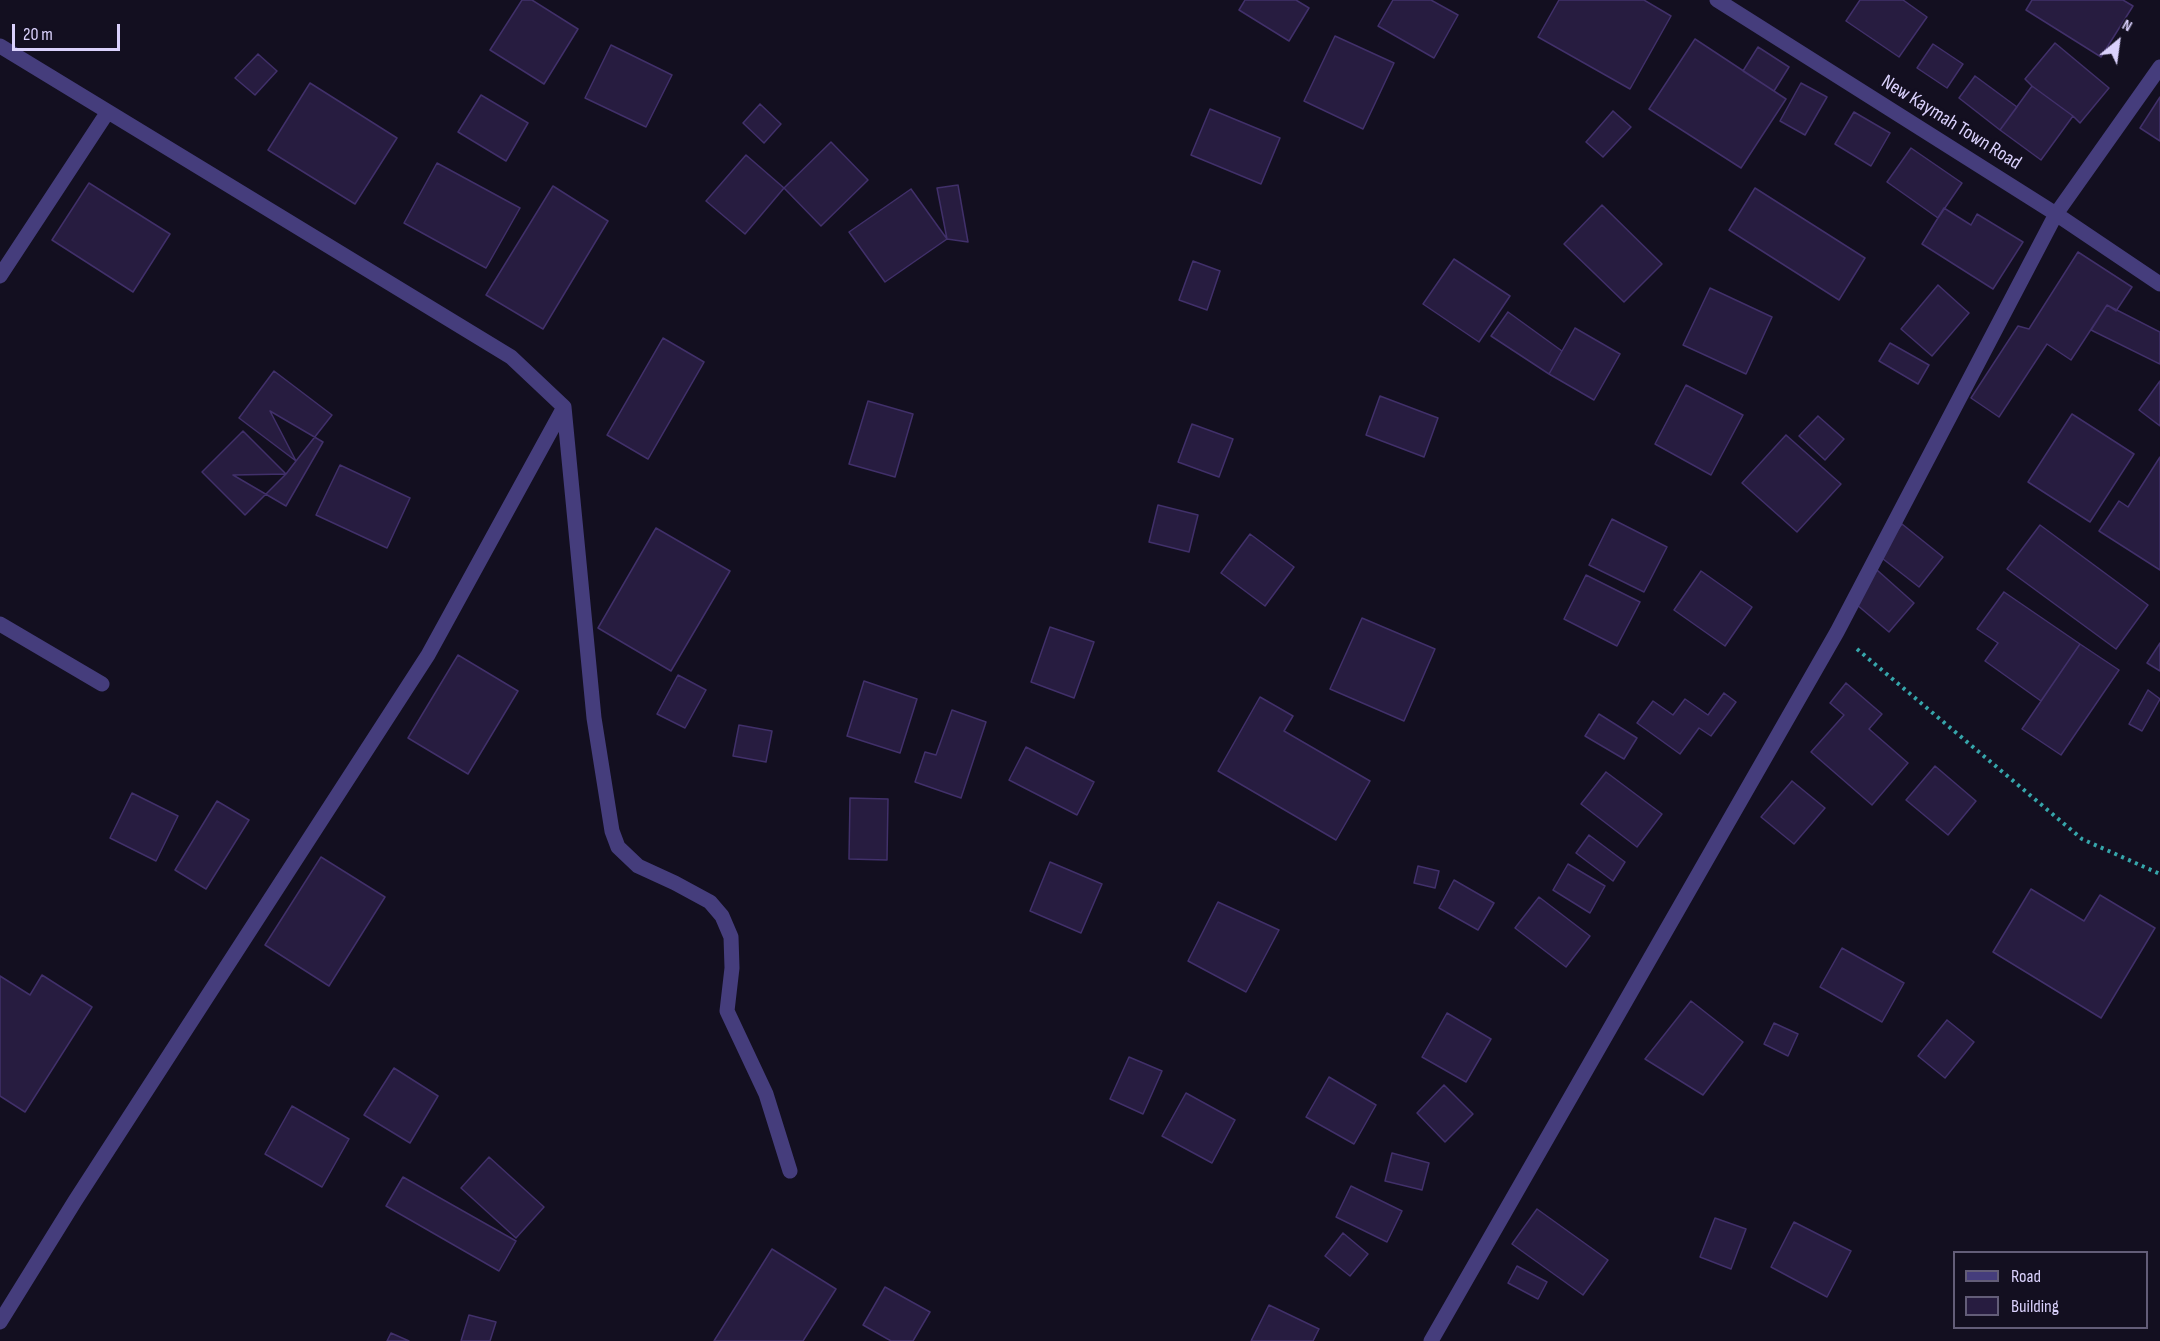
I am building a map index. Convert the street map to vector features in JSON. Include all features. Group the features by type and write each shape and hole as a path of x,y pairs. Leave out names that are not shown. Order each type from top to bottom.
{"street":[{"name":"New Kaymah Town Road","path":"1717,0 2056,214 2160,284"},
{"path":"0,46 511,357 564,407 594,718 612,831 618,847 638,866 710,902 722,916 731,937 732,968 727,1011 766,1094 790,1171"},
{"path":"1431,1341 1837,632 2056,214 2160,67"},
{"path":"0,276 107,113"},
{"path":"0,1322 428,655 564,407"},
{"path":"0,624 102,684"}],"path":[{"path":"1837,632 2082,839 2160,874"}],"building":[{"path":"522,0 532,0 578,29 544,84 490,50"},
{"path":"1245,0 1296,0 1309,8 1289,41 1239,10"},
{"path":"1393,0 1431,0 1458,15 1434,58 1378,26"},
{"path":"1559,0 1644,0 1671,16 1630,89 1538,37"},
{"path":"1860,0 1903,0 1927,17 1899,57 1846,21"},
{"path":"2032,0 2123,0 2133,6 2101,57 2026,10"},
{"path":"1335,36 1394,63 1363,129 1304,101"},
{"path":"1695,39 1786,99 1741,168 1649,109"},
{"path":"2055,43 2109,88 2080,123 2025,79"},
{"path":"1933,44 1963,64 1947,88 1917,68"},
{"path":"611,45 672,75 646,127 585,98"},
{"path":"1758,47 1789,67 1774,91 1743,71"},
{"path":"258,54 277,71 255,95 235,78"},
{"path":"1975,76 2017,107 2000,130 1959,98"},
{"path":"310,83 397,138 355,204 268,150"},
{"path":"1801,83 1827,97 1805,135 1780,121"},
{"path":"2032,86 2073,116 2041,160 2000,130"},
{"path":"481,95 528,123 506,161 458,132"},
{"path":"2160,97 2160,141 2140,128"},
{"path":"760,104 781,124 764,143 743,123"},
{"path":"1210,109 1280,138 1261,184 1191,155"},
{"path":"1613,111 1631,127 1603,157 1586,142"},
{"path":"1854,112 1890,133 1871,166 1835,144"},
{"path":"831,142 868,180 821,226 784,188"},
{"path":"1911,148 1962,183 1938,218 1887,182"},
{"path":"746,155 784,188 745,234 706,201"},
{"path":"437,163 520,208 486,268 404,223"},
{"path":"89,183 170,234 133,292 52,240"},
{"path":"958,185 968,242 947,239 937,188"},
{"path":"553,186 608,221 543,329 486,295"},
{"path":"1755,188 1865,258 1839,300 1729,230"},
{"path":"911,189 947,239 885,282 849,232"},
{"path":"1602,205 1662,264 1624,302 1564,244"},
{"path":"1944,208 1971,225 1977,214 2023,242 1993,289 1922,244"},
{"path":"2078,252 2132,287 2116,311 2107,305 2071,360 2047,344 1999,417 1971,398 2018,326 2029,329"},
{"path":"1454,259 1510,296 1479,342 1423,304"},
{"path":"1193,261 1220,271 1207,310 1179,300"},
{"path":"1938,285 1969,313 1932,356 1901,329"},
{"path":"1710,288 1772,317 1746,374 1683,345"},
{"path":"2107,305 2160,332 2160,364 2091,330"},
{"path":"1508,312 1562,351 1549,374 1491,336"},
{"path":"1575,328 1620,354 1594,400 1549,374"},
{"path":"663,338 704,362 648,459 607,435"},
{"path":"1890,343 1929,365 1918,384 1879,361"},
{"path":"274,371 332,415 296,461 239,418"},
{"path":"2160,381 2160,426 2139,410"},
{"path":"1686,385 1743,415 1711,475 1655,444"},
{"path":"1380,396 1438,418 1424,457 1366,435"},
{"path":"868,401 913,414 895,477 849,464"},
{"path":"270,411 323,442 286,506 233,475 286,474 296,461"},
{"path":"2072,414 2134,454 2090,522 2028,482"},
{"path":"1818,416 1844,439 1825,460 1799,436"},
{"path":"1192,424 1233,439 1219,477 1178,462"},
{"path":"243,431 286,474 245,515 202,472"},
{"path":"1786,435 1841,484 1797,532 1742,483"},
{"path":"2160,457 2160,570 2099,531 2119,501 2128,507"},
{"path":"340,465 410,498 387,548 316,515"},
{"path":"1158,505 1198,515 1189,552 1149,542"},
{"path":"1612,519 1667,547 1644,592 1589,565"},
{"path":"1902,524 1943,557 1919,587 1878,555"},
{"path":"2040,525 2148,605 2116,649 2007,569"},
{"path":"656,528 730,571 671,671 598,628"},
{"path":"1250,534 1294,567 1265,606 1221,573"},
{"path":"1877,570 1914,603 1889,632 1850,599"},
{"path":"1701,571 1752,607 1725,646 1674,610"},
{"path":"1586,575 1640,602 1617,646 1564,619"},
{"path":"2004,592 2080,644 2041,701 1985,661 1998,643 1977,629"},
{"path":"1362,618 1435,649 1404,721 1330,689"},
{"path":"1050,627 1094,642 1074,698 1031,682"},
{"path":"2160,643 2160,671 2147,663"},
{"path":"2080,644 2119,670 2061,755 2022,729"},
{"path":"458,655 518,691 468,774 408,738"},
{"path":"678,675 706,690 685,728 657,714"},
{"path":"864,681 917,699 900,753 847,736"},
{"path":"1846,683 1882,714 1869,729 1908,763 1872,805 1811,752 1844,715 1830,703"},
{"path":"2148,690 2160,699 2142,731 2129,724"},
{"path":"1724,693 1736,702 1711,736 1699,728 1680,754 1637,723 1653,701 1673,715 1685,699 1708,715"},
{"path":"1260,697 1293,716 1284,731 1370,781 1336,840 1218,771"},
{"path":"952,710 986,722 961,798 915,782 925,752 936,755"},
{"path":"1599,714 1637,738 1624,759 1585,736"},
{"path":"739,725 772,731 766,762 733,756"},
{"path":"1026,747 1094,782 1077,815 1009,780"},
{"path":"1935,766 1976,801 1948,835 1906,800"},
{"path":"1606,772 1662,814 1637,847 1581,804"},
{"path":"1792,781 1825,808 1794,844 1761,817"},
{"path":"132,793 178,816 156,861 110,838"},
{"path":"850,798 888,799 887,860 849,859"},
{"path":"217,801 249,820 206,889 175,870"},
{"path":"1589,835 1625,862 1613,881 1576,853"},
{"path":"321,857 385,897 329,986 265,945"},
{"path":"1050,862 1102,884 1081,933 1030,911"},
{"path":"1568,864 1605,886 1590,913 1553,890"},
{"path":"1418,866 1439,871 1435,888 1414,883"},
{"path":"1454,880 1494,903 1478,930 1439,908"},
{"path":"2031,889 2084,921 2100,895 2155,928 2101,1018 1993,952"},
{"path":"1539,897 1590,936 1566,967 1515,928"},
{"path":"1218,902 1279,930 1246,992 1188,961"},
{"path":"1842,948 1904,983 1882,1022 1820,987"},
{"path":"42,975 92,1007 25,1112 0,1096 0,976 30,995"},
{"path":"1691,1001 1743,1042 1703,1095 1645,1059"},
{"path":"1447,1013 1491,1039 1466,1082 1422,1057"},
{"path":"1947,1020 1974,1042 1945,1078 1918,1056"},
{"path":"1774,1023 1798,1034 1788,1056 1764,1044"},
{"path":"1129,1057 1162,1071 1143,1114 1110,1099"},
{"path":"394,1068 438,1096 410,1143 364,1115"},
{"path":"1329,1077 1376,1105 1354,1144 1306,1117"},
{"path":"1444,1085 1473,1114 1445,1142 1417,1113"},
{"path":"1186,1093 1235,1120 1212,1163 1162,1136"},
{"path":"292,1106 349,1139 322,1187 265,1154"},
{"path":"1392,1153 1429,1163 1422,1190 1385,1181"},
{"path":"489,1157 544,1207 516,1238 461,1188"},
{"path":"403,1177 516,1241 499,1271 386,1206"},
{"path":"1351,1186 1402,1211 1387,1242 1336,1217"},
{"path":"1537,1209 1608,1260 1583,1295 1512,1244"},
{"path":"1715,1218 1746,1229 1731,1269 1700,1257"},
{"path":"1794,1222 1851,1251 1827,1297 1771,1267"},
{"path":"1343,1233 1368,1254 1350,1276 1325,1256"},
{"path":"772,1249 836,1289 803,1341 714,1341"},
{"path":"1517,1266 1547,1282 1538,1299 1508,1283"},
{"path":"885,1287 930,1312 913,1341 891,1341 863,1325"},
{"path":"1269,1305 1319,1329 1313,1341 1251,1341"},
{"path":"469,1315 496,1322 490,1341 461,1341"},
{"path":"391,1333 409,1341 387,1341"}]}
